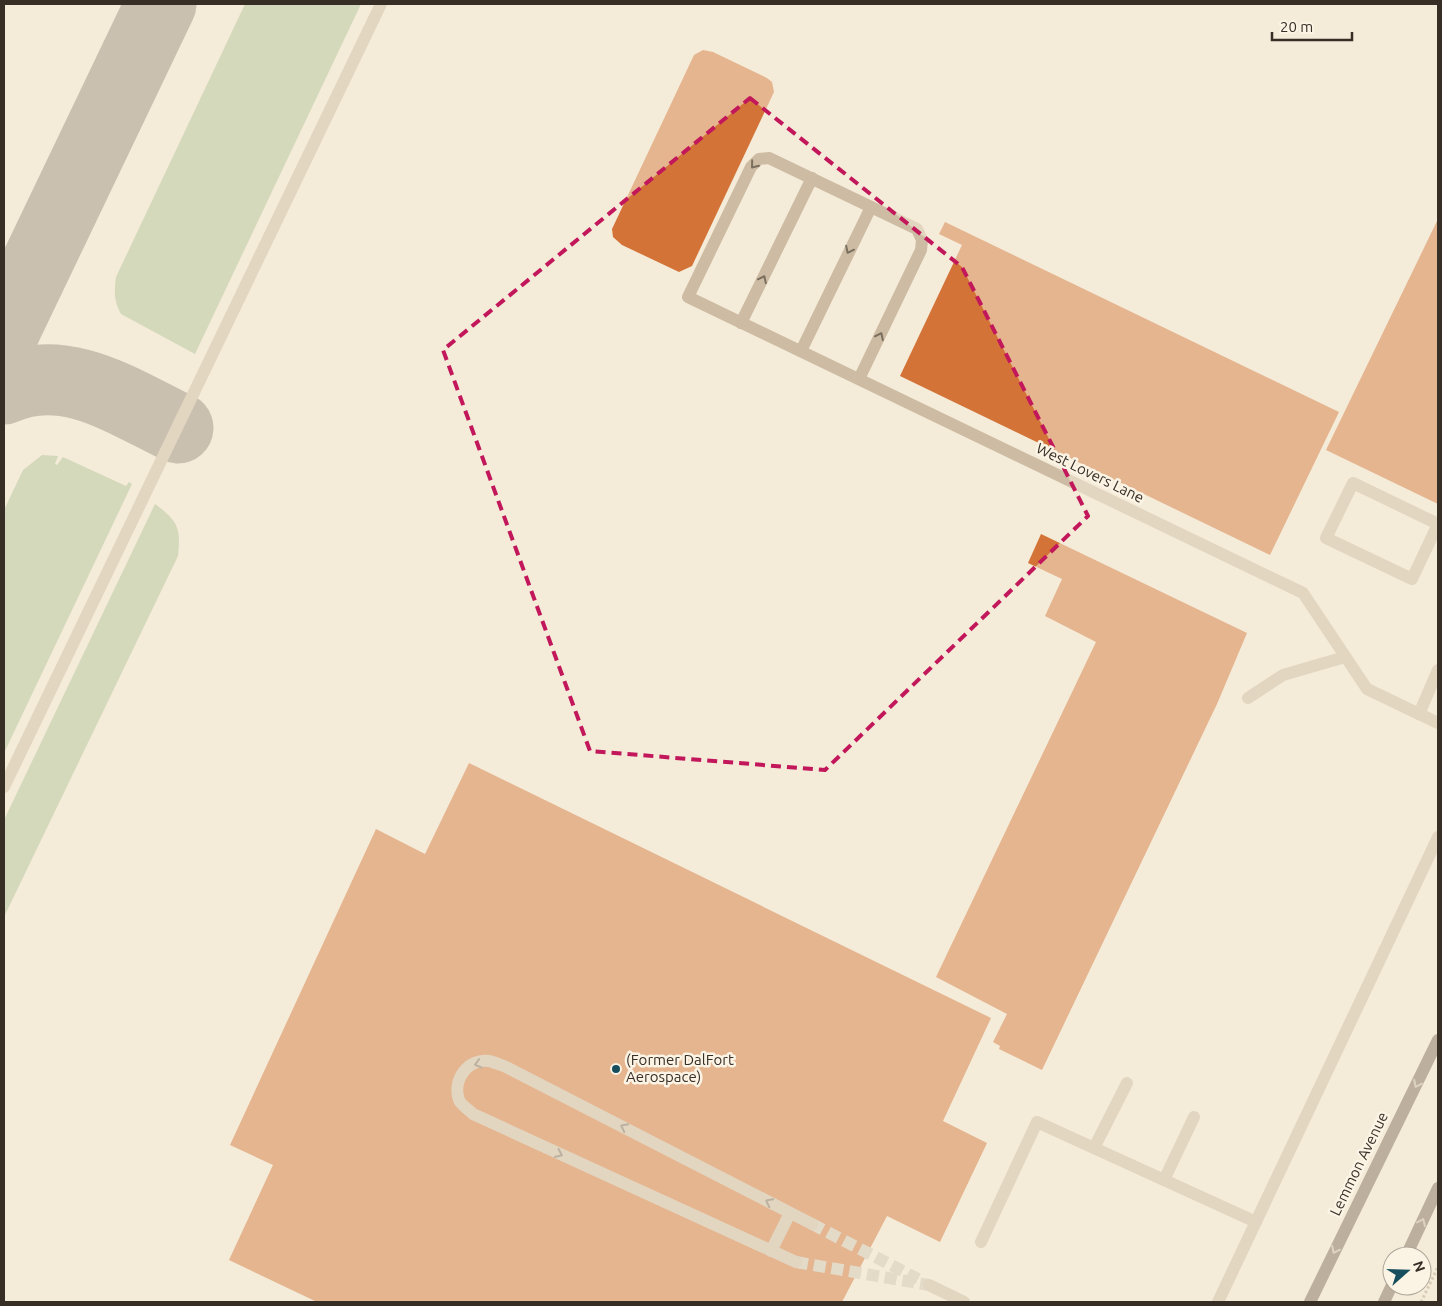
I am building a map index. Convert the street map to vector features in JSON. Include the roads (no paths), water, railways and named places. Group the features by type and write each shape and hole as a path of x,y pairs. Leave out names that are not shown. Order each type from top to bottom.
{"main road":[{"name":"Lemmon Avenue","path":"1310,1302 1438,1040"},
{"path":"1411,1246 1438,1188"}],"lane":[{"path":"4,787 381,4"},
{"name":"West Lovers Lane","path":"812,178 769,158 759,159 751,167 688,298 1303,593 1367,689 1438,723"},
{"path":"741,323 812,178 871,206 917,229 922,240 921,250 859,379"},
{"path":"801,352 871,206"},
{"path":"1353,483 1438,524 1412,579 1326,538 1353,483"},
{"path":"1248,698 1283,675 1345,658"},
{"path":"1419,714 1438,670"},
{"path":"1218,1302 1438,837"},
{"path":"796,1262 473,1114 459,1102 457,1089 460,1075 472,1064 488,1061 504,1066 812,1224"},
{"path":"1094,1148 1127,1083"},
{"path":"1164,1180 1194,1117"},
{"path":"981,1242 1037,1122 1256,1222"},
{"path":"771,1251 790,1212"},
{"path":"929,1285 964,1302"}],"tunnel":[{"path":"812,1224 918,1279"},
{"path":"796,1262 929,1285"}],"place":[{"name":"(Former DalFort Aerospace)","path":"616,1069"}]}
